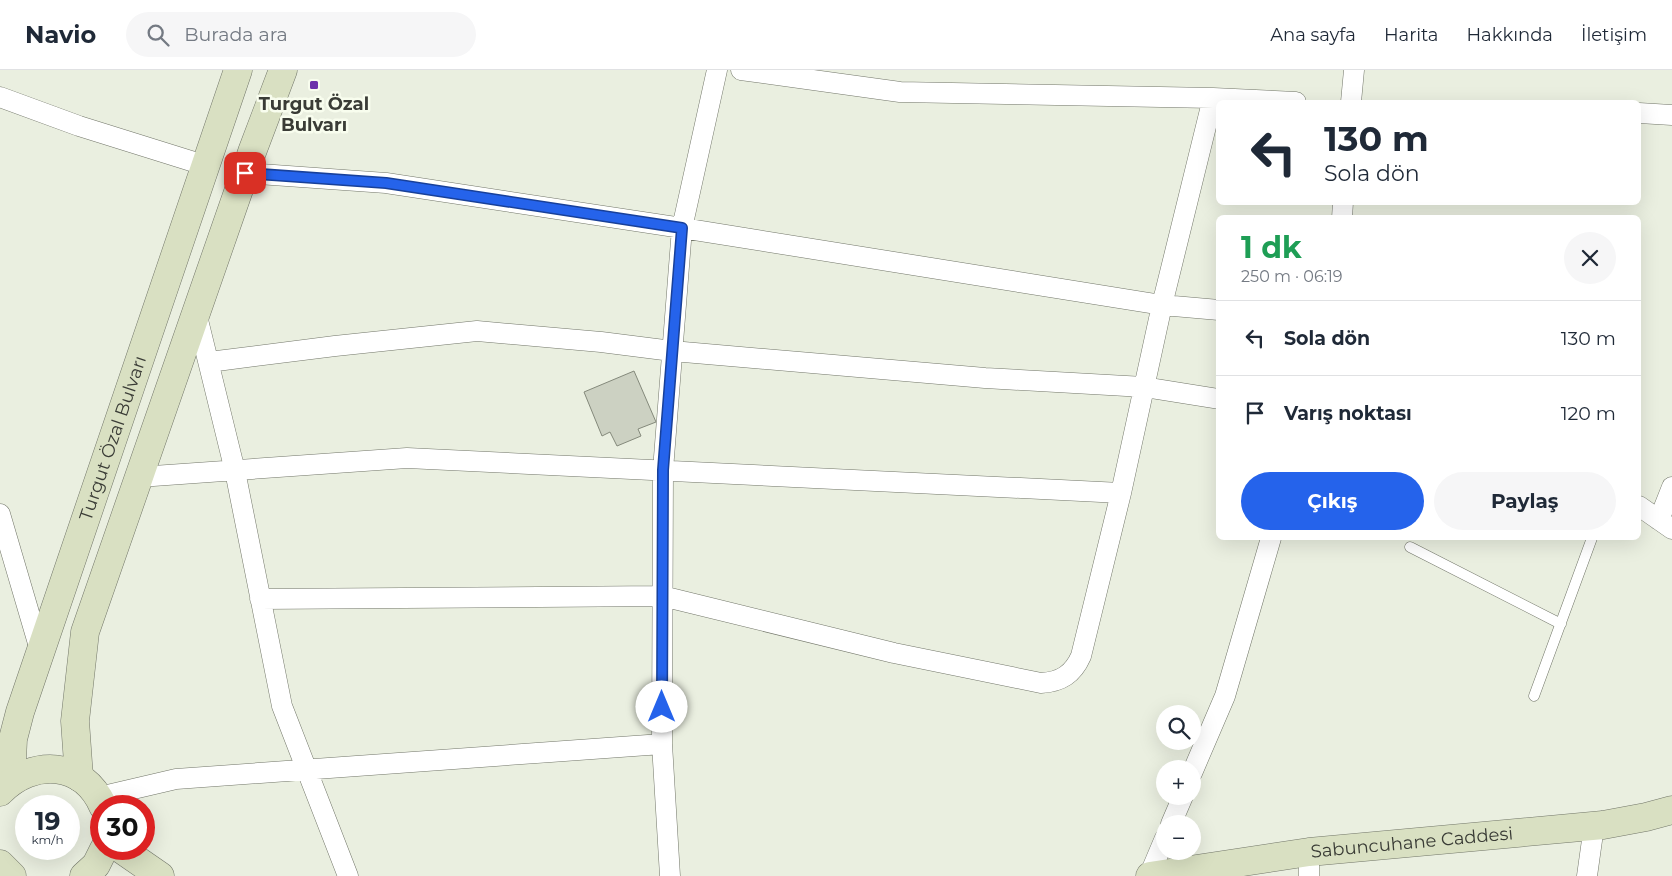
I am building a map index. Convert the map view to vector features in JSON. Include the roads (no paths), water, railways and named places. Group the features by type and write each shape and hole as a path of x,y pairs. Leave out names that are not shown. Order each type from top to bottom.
{"main road":[{"name":"Turgut Özal Bulvarı","path":"5,787 13,739 40,650 238,70"},
{"name":"Turgut Özal Bulvarı","path":"79,777 75,721 85,632 196,312 283,70"},
{"path":"5,787 23,774 44,769 65,771 79,777 90,786 96,795"},
{"name":"Sabuncuhane Caddesi","path":"1150,876 1309,864 1594,826 1646,817 1672,810"},
{"path":"84,876 96,865 98,860"},
{"path":"137,860 160,876"}],"street":[{"path":"670,876 662,744 663,470 682,228 718,70"},
{"path":"741,70 900,92 1254,100"},
{"path":"1351,100 1354,70"},
{"path":"0,97 80,126 206,166"},
{"path":"260,599 662,596 894,653 1042,682 1050,682 1066,677 1081,656 1121,494 1162,305 1213,98"},
{"path":"1641,113 1672,115"},
{"path":"245,173 386,183 682,228 1162,305 1216,310"},
{"path":"196,312 235,471 282,706 348,876"},
{"path":"209,362 477,331 601,342 672,351 985,378 1144,387 1216,399"},
{"path":"139,477 407,458 1121,494"},
{"path":"1641,507 1666,525 1672,487"},
{"path":"0,514 40,650"},
{"path":"1198,760 1225,696 1270,540"},
{"path":"123,795 176,778 662,744"},
{"path":"1587,876 1594,826"},
{"path":"1150,876 1156,860"}],"lane":[{"path":"1534,696 1591,540"},
{"path":"1410,548 1561,624"}],"place":[{"name":"Turgut Özal Bulvarı","path":"314,85"}]}
